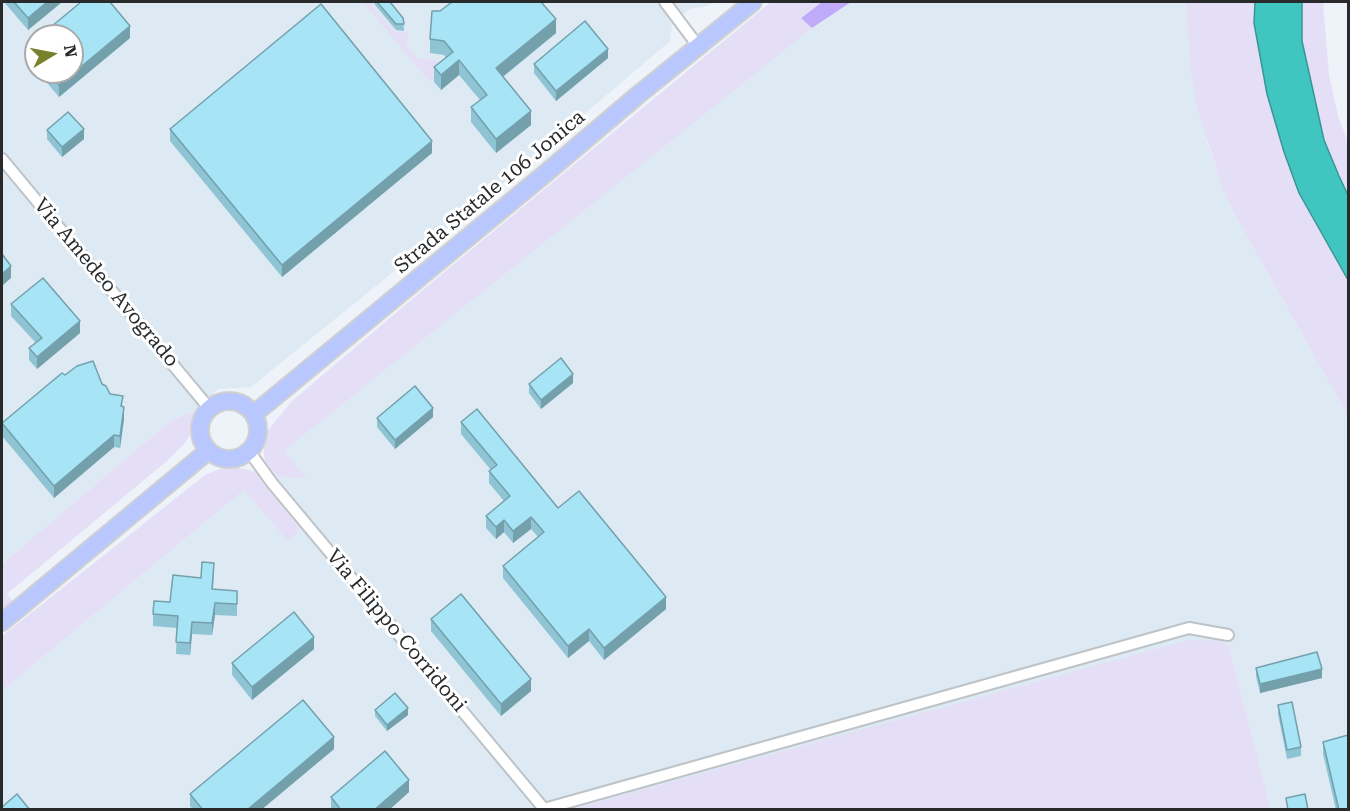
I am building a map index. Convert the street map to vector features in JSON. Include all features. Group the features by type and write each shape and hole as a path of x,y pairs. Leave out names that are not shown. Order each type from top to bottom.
{"main road":[{"name":"Strada Statale 106 Jonica","path":"254,414 753,2"},
{"path":"235,401 244,404 254,414 258,428 257,438 249,451 236,459 216,457 202,442 200,433 203,415 217,402 235,401"},
{"path":"2,622 208,451"}],"street":[{"path":"665,2 698,46"},
{"name":"Via Amedeo Avogrado","path":"2,159 209,408"},
{"name":"Via Filippo Corridoni","path":"249,451 272,483 545,809"},
{"path":"545,809 1189,628 1228,635"}],"shaded area":[{"path":"2,2 714,2 708,6 689,9 672,24 670,41 502,184 251,387 218,389 194,411 169,422 2,564"},
{"path":"363,2 372,2 372,6 395,32 408,33 406,46 418,58 435,60 443,69 526,2 430,82"},
{"path":"771,2 822,2 801,17 812,28 284,451 307,479 279,477 265,462 263,439 292,401"},
{"path":"822,2 851,2 812,28 801,18"},
{"path":"851,2 1186,2 1189,57 1207,142 1222,187 1234,213 1348,416 1348,809 1271,809 1229,646 572,809 2,810 2,691 244,490 288,540 300,529 253,471 265,462 279,477 306,479 283,451 801,36"},
{"path":"1186,2 1255,2 1254,23 1267,94 1284,152 1299,193 1348,280 1348,416 1234,213 1222,187 1196,105 1189,57"},
{"path":"1302,2 1323,2 1329,75 1338,116 1348,142 1348,195 1324,140 1302,41"},
{"path":"194,411 192,432 185,443 168,460 7,594 12,601 2,610 2,564 169,422"},
{"path":"235,467 253,471 300,529 288,541 244,490 2,691 2,636 205,475 222,468"},
{"path":"1189,640 1219,641 1229,646 1271,809 572,809"}],"water":[{"path":"1255,2 1302,2 1302,41 1324,140 1348,195 1348,280 1299,193 1284,152 1267,94 1254,23"}],"building":[{"path":"14,2 47,2 28,18"},
{"path":"81,2 110,2 130,26 84,64 84,24 54,24"},
{"path":"377,2 390,2 403,18 404,24 396,24"},
{"path":"452,2 541,2 556,19 496,68 531,111 496,139 471,107 487,95 459,60 441,75 434,67 453,52 444,41 430,39 432,11 440,11"},
{"path":"321,4 432,141 282,265 170,129"},
{"path":"585,21 608,49 556,91 534,64"},
{"path":"68,112 84,129 62,147 47,130"},
{"path":"2,254 11,266 2,274"},
{"path":"43,278 80,321 37,357 29,348 42,338 11,304"},
{"path":"561,358 573,374 541,400 529,384"},
{"path":"93,361 102,384 106,386 110,394 123,396 121,406 124,407 120,436 114,435 54,486 2,423 62,373 65,375 77,366"},
{"path":"415,386 433,408 395,440 377,418"},
{"path":"477,409 558,508 579,491 666,597 604,648 589,629 568,646 503,566 544,532 531,517 513,531 504,520 496,527 486,516 510,496 489,471 497,465 461,422"},
{"path":"202,562 214,563 212,589 237,591 237,604 215,603 212,623 192,622 190,643 176,642 178,616 153,614 154,601 170,602 173,575 201,578"},
{"path":"461,594 531,679 501,704 431,619"},
{"path":"294,612 314,637 252,687 232,663"},
{"path":"1317,652 1322,669 1260,684 1256,668"},
{"path":"395,693 408,708 387,725 375,710"},
{"path":"303,700 334,737 247,810 203,810 190,794"},
{"path":"1292,702 1301,747 1287,750 1278,705"},
{"path":"1348,735 1348,810 1339,810 1323,742"},
{"path":"385,751 409,780 374,810 341,810 331,797"},
{"path":"17,794 30,810 2,810 2,807"},
{"path":"1305,794 1308,810 1288,810 1286,798"}]}
